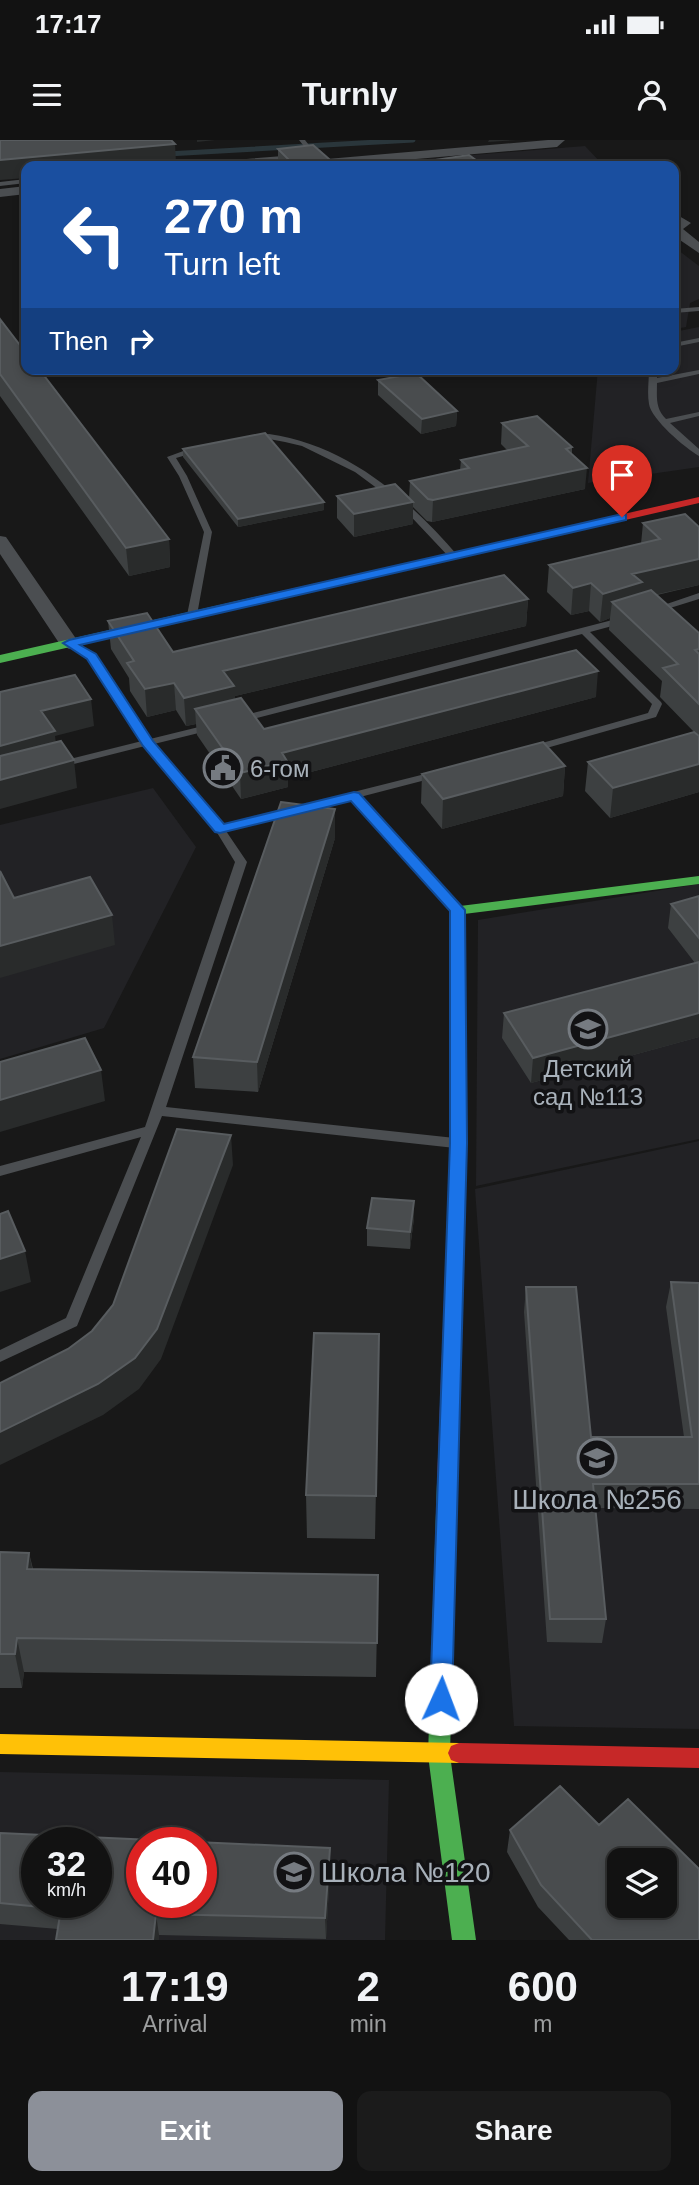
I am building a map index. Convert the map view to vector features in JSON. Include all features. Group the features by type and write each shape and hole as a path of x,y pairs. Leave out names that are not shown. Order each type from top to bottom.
{"street":[{"path":"354,161 556,143 559,140"},
{"path":"0,192 21,190"},
{"path":"679,233 699,249"},
{"path":"0,659 699,500"},
{"path":"0,541 69,643"},
{"path":"464,1940 439,1755 458,1143 457,910 699,880"},
{"path":"0,1744 439,1755 699,1758"}],"lane":[{"path":"302,140 319,161"},
{"path":"236,161 301,155"},
{"path":"0,184 21,182"},
{"path":"679,311 699,309"},
{"path":"679,344 699,340"},
{"path":"654,382 699,372"},
{"path":"653,375 653,404 663,422 699,453"},
{"path":"663,422 699,414"},
{"path":"240,440 265,436 282,437 333,456 389,491 453,556"},
{"path":"192,615 208,532 183,476 171,457 204,447"},
{"path":"648,612 699,596"},
{"path":"40,769 585,632 636,616"},
{"path":"525,751 652,715 657,704 585,632"},
{"path":"0,1356 72,1322 158,1111 241,862 220,829 148,743 92,657 69,643"},
{"path":"220,829 446,771"},
{"path":"354,796 457,910"},
{"path":"158,1111 458,1143"},
{"path":"0,1171 150,1130"}],"shaded area":[{"path":"585,146 599,161 400,161"},
{"path":"679,251 699,266 699,299 690,303 686,327 679,328"},
{"path":"699,327 699,467 588,483 597,375 679,375 679,331"},
{"path":"153,788 196,847 104,1028 0,1059 0,825"},
{"name":"Детский сад №113","path":"699,884 699,1139 476,1186 478,920"},
{"name":"Школа №256","path":"699,1141 699,1729 514,1726 475,1189"},
{"name":"Школа №120","path":"0,1772 389,1780 385,1940 0,1940"}],"building":[{"path":"0,140 171,140 175,144 0,160"},
{"path":"313,145 331,161 290,161 278,149"},
{"path":"469,155 477,161 428,161"},
{"path":"0,319 21,346 21,375 44,375 169,539 126,548 0,374"},
{"path":"418,375 457,411 422,419 378,380"},
{"path":"537,416 572,447 566,449 587,468 433,500 428,499 410,481 469,468 461,460 528,446 502,423"},
{"path":"265,433 324,502 238,519 183,449"},
{"path":"395,484 413,502 354,514 337,496"},
{"path":"685,514 699,527 699,559 632,574 642,582 603,594 591,583 573,588 549,565 660,539 643,523"},
{"path":"504,575 528,599 223,671 234,686 184,698 174,683 145,689 127,663 134,661 108,621 147,613 173,652"},
{"path":"651,590 699,633 699,649 695,650 699,654 699,704 663,668 678,664 612,602"},
{"path":"576,650 598,671 282,753 287,761 240,773 195,709 241,698 264,729"},
{"path":"75,675 91,699 41,711 55,731 0,746 0,692"},
{"path":"694,732 699,736 699,764 613,788 588,762"},
{"path":"61,741 74,760 0,780 0,756"},
{"path":"543,742 565,766 443,799 422,774"},
{"path":"281,802 335,809 257,1062 193,1057"},
{"path":"0,871 14,898 90,877 112,915 0,946"},
{"path":"699,896 699,938 671,904"},
{"path":"699,962 699,1013 533,1058 504,1013"},
{"path":"85,1038 101,1070 0,1100 0,1062"},
{"path":"177,1129 231,1135 157,1329 135,1358 98,1384 0,1432 0,1383 68,1349 92,1331 113,1305"},
{"path":"372,1198 414,1201 410,1232 367,1228"},
{"path":"8,1211 25,1251 0,1259 0,1214"},
{"path":"671,1282 699,1283 699,1484 593,1484 606,1619 550,1619 526,1287 576,1287 591,1437 692,1437"},
{"path":"314,1333 379,1334 376,1496 306,1495"},
{"path":"0,1552 29,1553 27,1569 378,1575 377,1643 17,1638 15,1654 0,1654"},
{"path":"560,1786 599,1825 628,1799 699,1869 699,1940 592,1940 541,1885 510,1830"},
{"path":"0,1833 21,1834 21,1905 0,1903"},
{"path":"112,1838 126,1839 126,1918 156,1918 153,1940 56,1940 60,1918 112,1918"},
{"path":"217,1843 330,1848 325,1918 217,1915"}],"waterway":[{"path":"167,154 413,140"}],"traffic: fast":[{"path":"0,659 273,597"},
{"path":"458,1041 457,910 699,880"},
{"path":"447,1483 439,1755 464,1940"}],"traffic: slow":[{"path":"0,1744 459,1753"}],"traffic: jam":[{"path":"273,597 699,500"},
{"path":"447,1483 458,1143 458,1041"},
{"path":"459,1753 699,1758"}],"place":[{"name":"6-гом","path":"223,768"},
{"name":"Детский сад №113","path":"588,1029"},
{"name":"Школа №256","path":"597,1458"},
{"name":"Школа №120","path":"294,1872"}],"route":[{"path":"441,1699 458,1143 457,910 354,796 220,829 148,743 92,657 69,643 622,517"}]}
